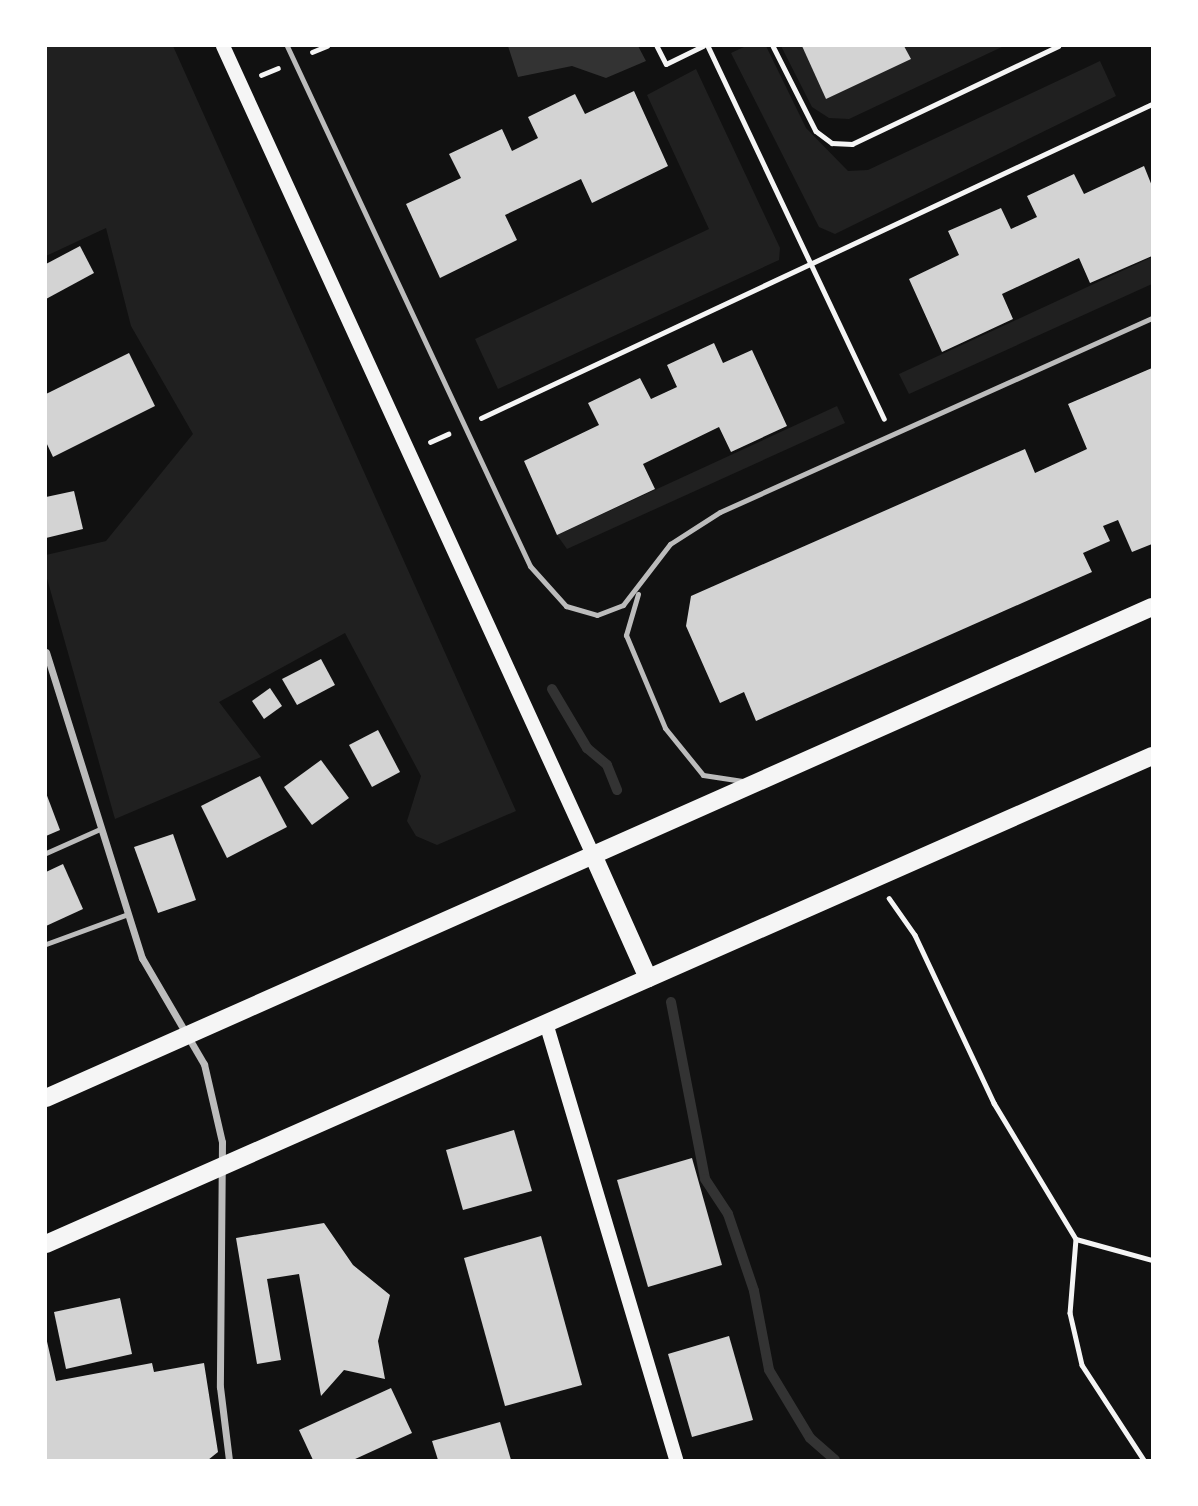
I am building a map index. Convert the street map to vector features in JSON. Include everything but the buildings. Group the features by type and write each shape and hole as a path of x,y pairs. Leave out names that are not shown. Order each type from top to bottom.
{"main road":[{"path":"223,46 648,978"},
{"path":"46,1098 1153,607"},
{"path":"46,1244 1153,756"},
{"path":"547,1023 676,1461"}],"street":[{"path":"46,652 49,674 142,958 204,1064 222,1142 220,1387 229,1461"}],"lane":[{"path":"287,46 530,566 566,606 597,615 639,592"},
{"path":"780,772 726,782 703,775 684,758 626,635 639,592 659,558 688,530 891,435 1153,318"},
{"path":"46,853 100,829"},
{"path":"46,944 128,914"}],"path":[{"path":"657,46 667,64 706,46 891,435"},
{"path":"773,46 816,131 832,143 852,144 1058,46"},
{"path":"408,452 1153,104"},
{"path":"871,880 915,935 994,1103 1076,1240 1070,1314 1082,1365 1144,1461"},
{"path":"1076,1240 1153,1260"}],"shaded area":[{"path":"46,46 173,46 516,811 437,845 416,836 407,821 421,776 345,633 219,702 261,757 115,819 46,575 46,555 106,541 193,434 131,326 106,228 46,256"},
{"path":"508,46 638,46 646,61 606,78 572,66 518,77"},
{"path":"746,46 766,46 806,128 848,171 868,170 1100,61 1116,96 835,234 819,227 731,53"},
{"path":"781,46 802,46 826,99 910,58 904,46 1004,46 849,119 829,118 812,107"},
{"path":"696,69 780,248 779,260 498,389 475,339 709,229 647,95"},
{"path":"1152,257 1152,284 909,394 899,374"},
{"path":"837,406 845,423 567,549 557,535"}],"waterway":[{"path":"552,689 587,748 607,765 617,790"},
{"path":"671,1002 705,1179 728,1214 754,1291 769,1370 810,1438 835,1460"}]}
